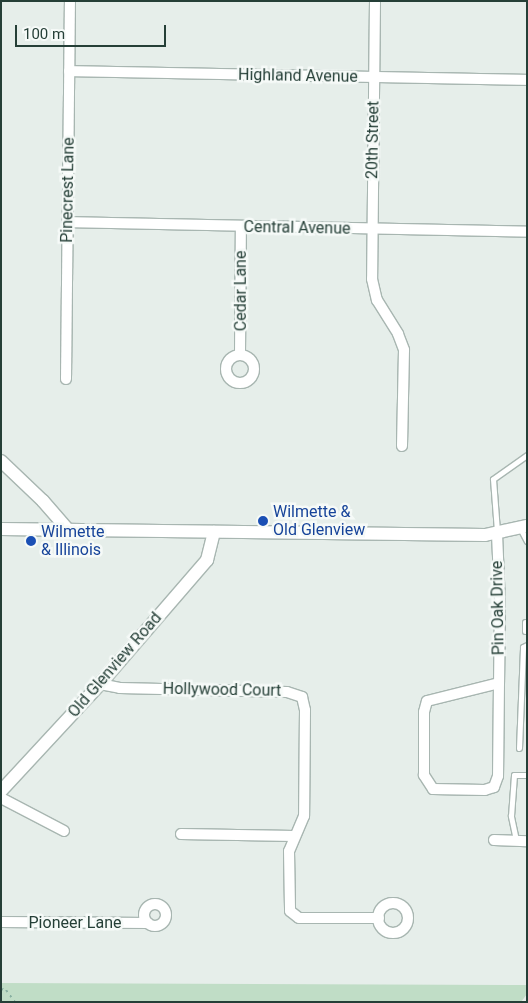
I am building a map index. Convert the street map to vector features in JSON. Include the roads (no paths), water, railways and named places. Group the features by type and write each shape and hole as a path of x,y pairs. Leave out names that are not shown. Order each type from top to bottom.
{"street":[{"name":"Pinecrest Lane","path":"66,379 70,1"},
{"name":"20th Street","path":"374,1 372,279 377,300 398,334 404,350 402,446"},
{"name":"Highland Avenue","path":"69,72 527,80"},
{"name":"Central Avenue","path":"68,222 527,232"},
{"name":"Cedar Lane","path":"240,355 241,227"},
{"path":"1,462 43,501 69,531"},
{"path":"1,529 497,534 524,527"},
{"name":"Old Glenview Road","path":"1,791 100,684 206,560 214,532"},
{"name":"Pin Oak Drive","path":"497,534 500,604 498,776 494,787 485,790 434,789 424,775 424,712 427,701 499,683"},
{"name":"Hollywood Court","path":"100,684 120,688 287,692 302,697 305,710 304,816 294,836 288,857 288,905 293,916 378,918"},
{"path":"1,798 64,831"},
{"path":"181,834 294,836"},
{"path":"494,840 527,841"},
{"name":"Pioneer Lane","path":"1,922 148,923"}],"lane":[{"path":"497,534 498,516 493,480 527,455"},
{"path":"524,527 527,541"},
{"path":"525,622 525,631"},
{"path":"519,748 523,647 527,645"},
{"path":"516,841 511,816 514,774 527,775"}],"place":[{"name":"Wilmette & Old Glenview","path":"263,521"},
{"name":"Wilmette & Illinois","path":"31,541"}]}
